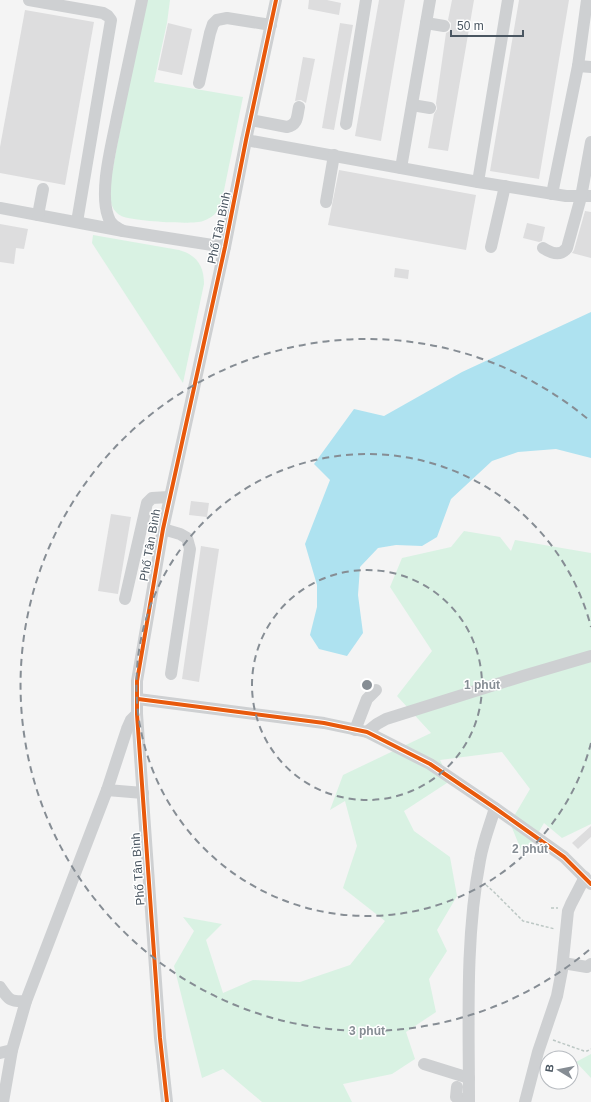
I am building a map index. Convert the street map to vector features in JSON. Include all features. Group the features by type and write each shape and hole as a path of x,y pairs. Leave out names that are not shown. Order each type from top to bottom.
{"street":[{"path":"29,0 103,13 111,20 77,222"},
{"path":"123,230 110,222 105,203 106,185 112,141 140,0"},
{"name":"Phố Tân Bình","path":"167,1102 160,1038 137,714 137,681 169,498 225,247 276,0"},
{"path":"346,124 366,0"},
{"path":"401,168 430,0"},
{"path":"478,182 508,0"},
{"path":"552,194 578,66 587,0"},
{"path":"199,83 212,27 217,20 227,18 271,25"},
{"path":"426,23 444,26"},
{"path":"578,66 591,67"},
{"path":"412,105 430,108"},
{"path":"250,120 287,127 293,126 296,123 299,107"},
{"path":"246,140 478,182 552,194 586,196"},
{"path":"542,248 553,253 560,253 565,250 568,245 586,196 591,142"},
{"path":"326,202 334,155"},
{"path":"491,247 505,186"},
{"path":"38,215 43,189"},
{"path":"0,208 225,247"},
{"path":"125,599 147,503 152,498 169,498"},
{"path":"163,529 180,534 187,538 190,549 171,674"},
{"path":"367,732 386,719 591,656"},
{"path":"355,730 368,699 376,690"},
{"path":"138,699 324,723 367,732 430,764 564,857 588,880 571,904 568,912 563,963 557,996 543,1037 525,1102"},
{"path":"2,1102 6,1051 107,790 131,720 137,714"},
{"path":"107,790 143,793"},
{"path":"457,1087 456,1097 469,1102 469,1000 472,913 480,858 495,808"},
{"path":"563,963 587,967 591,964"},
{"path":"0,987 12,1001 26,1001"},
{"path":"424,1064 469,1078"}],"path":[{"path":"477,881 482,882 494,892 523,921 566,932"},
{"path":"543,1037 584,1051 591,1049"}],"green space":[{"path":"145,0 170,0 167,23 154,82 243,97 221,205 214,215 203,221 177,223 123,217 118,214 112,206 110,183"},
{"path":"93,235 179,250 195,258 198,262 203,272 204,284 183,383 92,243"},
{"path":"464,531 500,537 511,551 515,540 591,553 591,824 562,838 544,823 524,857 510,823 530,789 502,752 440,760 450,781 404,811 414,831 450,857 457,896 437,930 447,951 429,979 436,1012 406,1032 415,1059 392,1074 343,1084 352,1102 262,1102 223,1069 202,1078 174,966 194,931 183,917 222,924 206,940 223,993 253,980 300,982 350,965 385,921 343,888 357,846 345,801 330,810 343,775 431,733 397,696 432,651 390,587 402,558 451,547"},
{"path":"591,1054 591,1078 579,1065 579,1060"}],"water":[{"path":"591,312 591,458 556,449 518,452 492,461 451,499 437,537 422,546 396,545 378,548 360,567 358,595 363,633 347,656 319,649 310,635 317,607 317,585 305,544 330,480 314,464 354,409 384,416 462,372"}],"building":[{"path":"309,0 327,0 341,3 339,15 308,9"},
{"path":"379,0 405,0 381,141 355,136"},
{"path":"452,0 474,0 448,151 428,148 434,114 437,109 436,103 446,33 450,31 451,27 451,23 448,20"},
{"path":"519,0 569,0 539,179 490,171"},
{"path":"25,10 94,22 65,185 0,173 0,147"},
{"path":"168,23 192,29 182,75 158,70"},
{"path":"340,23 353,25 334,130 322,128"},
{"path":"303,57 315,59 306,103 301,100 295,101"},
{"path":"339,170 476,195 466,250 328,225"},
{"path":"585,211 591,212 591,258 572,253"},
{"path":"527,223 545,227 542,241 539,242 523,238"},
{"path":"0,224 28,229 24,249 16,248 14,264 0,262"},
{"path":"395,268 409,270 408,279 394,277"},
{"path":"191,501 209,503 207,517 189,515"},
{"path":"111,514 131,517 118,594 98,591"},
{"path":"201,546 219,549 199,682 182,679"},
{"path":"591,826 591,837 578,849 572,843"}],"cycle path":[{"path":"167,1102 160,1038 137,714 137,681 163,529 225,247 276,0"},
{"path":"138,699 324,723 367,732 430,764 495,808 564,857 591,884"}]}
